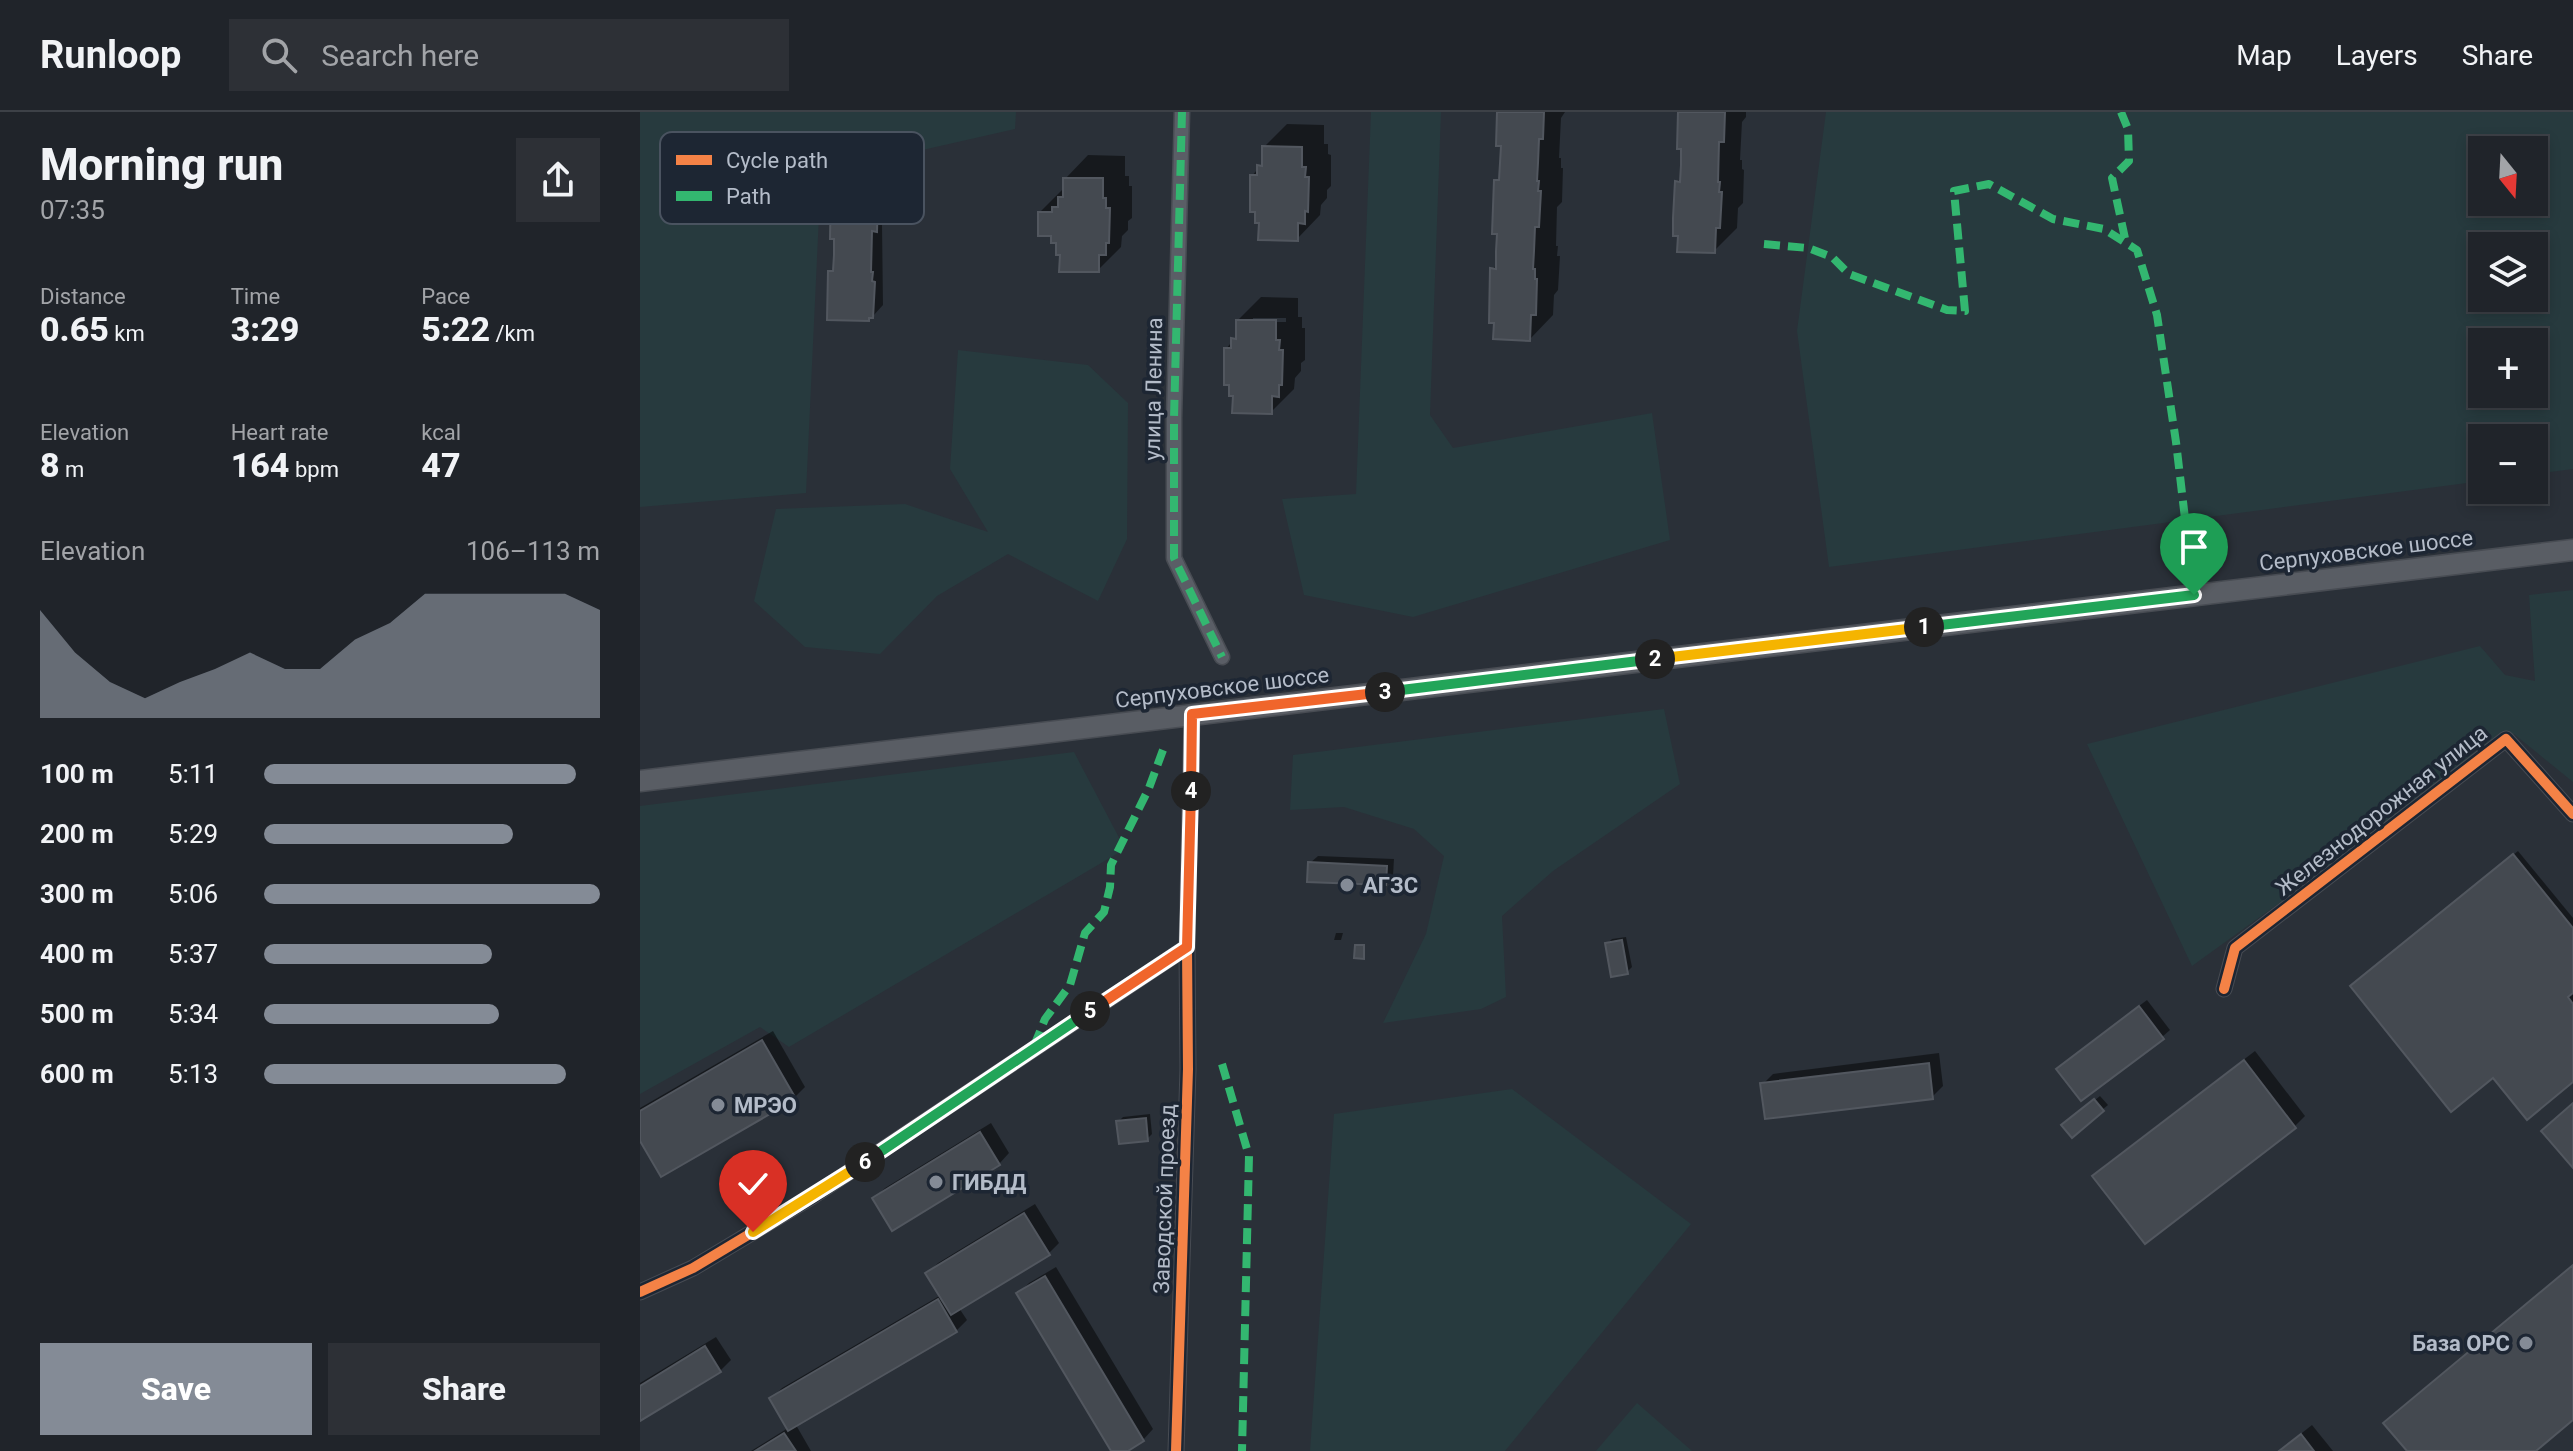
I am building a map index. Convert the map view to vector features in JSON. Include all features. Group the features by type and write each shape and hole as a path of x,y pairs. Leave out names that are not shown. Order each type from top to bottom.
{"main road":[{"name":"Серпуховское шоссе","path":"640,781 2573,550"}],"street":[{"name":"улица Ленина","path":"1182,112 1174,418 1174,558 1222,657"},
{"name":"Заводской проезд","path":"1176,1451 1188,1069 1192,714"},
{"name":"Железнодорожная улица","path":"2224,989 2235,948 2506,739 2573,814"},
{"path":"640,1292 693,1268 813,1196 1187,947"}],"green space":[{"path":"640,112 1016,112 1015,129 924,150 924,132 660,132 660,224 819,224 806,493 640,507"},
{"path":"1371,112 1441,112 1430,415 1453,448 1652,413 1670,540 1413,617 1304,595 1282,499 1356,494"},
{"path":"1826,112 2573,112 2573,469 2548,472 2548,424 2468,424 2468,483 1829,567 1797,331"},
{"path":"958,350 1088,365 1128,403 1127,539 1098,601 1008,554 937,596 880,654 805,647 754,601 776,509 905,504 988,532 950,469"},
{"path":"2573,590 2573,782 2514,734 2192,966 2087,744 2480,646 2505,675 2535,681 2529,595"},
{"path":"1664,709 1680,784 1553,871 1502,916 1506,997 1481,1009 1383,1023 1426,934 1444,856 1414,829 1344,807 1290,810 1293,755"},
{"path":"1074,752 1125,849 789,1047 760,1027 640,1094 640,806"},
{"path":"1512,1089 1691,1224 1505,1451 1310,1451 1334,1114"},
{"path":"1637,1403 1692,1451 1596,1451"}],"building":[{"path":"1497,112 1544,112 1543,139 1539,139 1537,181 1538,191 1541,191 1533,269 1537,279 1536,315 1531,315 1530,341 1493,339 1494,323 1489,323 1490,268 1496,269 1497,234 1492,234 1494,180 1499,180 1501,146 1496,146"},
{"path":"1678,112 1725,112 1724,142 1719,142 1718,182 1719,192 1722,192 1715,253 1677,252 1678,236 1673,236 1673,218 1675,181 1680,182 1681,165 1681,149 1677,149"},
{"path":"1262,146 1302,147 1302,167 1306,167 1305,177 1309,177 1308,212 1305,211 1305,224 1298,223 1298,241 1258,240 1259,223 1255,223 1255,212 1250,212 1250,175 1257,175 1257,165 1262,166"},
{"path":"1063,178 1103,178 1103,198 1106,198 1106,208 1110,208 1109,243 1106,243 1106,255 1099,255 1099,272 1059,272 1060,255 1056,255 1056,243 1051,243 1051,236 1038,236 1038,212 1052,212 1052,207 1058,207 1058,197 1063,197"},
{"path":"830,224 877,224 877,232 872,231 871,272 872,281 875,282 873,318 869,321 827,320 828,271 833,271 834,255 834,239 830,239"},
{"path":"1236,320 1276,320 1276,340 1280,340 1279,350 1283,350 1282,385 1279,385 1279,397 1272,396 1272,414 1232,413 1233,396 1229,396 1229,385 1224,385 1224,348 1231,348 1231,338 1236,339"},
{"path":"2513,854 2573,928 2573,993 2568,997 2573,1004 2573,1082 2527,1120 2493,1078 2451,1112 2350,986"},
{"path":"1308,862 1387,866 1386,885 1307,882"},
{"path":"1622,940 1628,974 1611,977 1605,943"},
{"path":"1355,945 1364,945 1364,959 1354,958"},
{"path":"2139,1006 2164,1039 2081,1101 2056,1069"},
{"name":"МРЭО","path":"762,1040 796,1099 661,1177 640,1141 640,1111"},
{"path":"2244,1060 2296,1128 2145,1244 2092,1176"},
{"path":"1929,1063 1933,1099 1765,1119 1760,1083"},
{"path":"2094,1099 2104,1111 2072,1138 2061,1125"},
{"path":"2573,1103 2573,1168 2541,1131"},
{"path":"1146,1118 1148,1141 1119,1144 1116,1121"},
{"name":"ГИБДД","path":"980,1132 1000,1165 892,1231 872,1198"},
{"path":"1024,1213 1050,1255 951,1315 925,1273"},
{"name":"База ОРС","path":"2573,1265 2573,1420 2536,1451 2407,1451 2383,1423"},
{"path":"1045,1276 1144,1441 1128,1451 1111,1451 1016,1293"},
{"path":"938,1299 957,1332 788,1431 769,1398"},
{"path":"705,1346 721,1372 640,1421 640,1386"},
{"path":"784,1433 796,1451 755,1451"},
{"path":"2301,1434 2314,1451 2279,1451"}],"marked path":[{"path":"1182,112 1174,418 1174,558 1222,657"},
{"path":"2121,112 2128,129 2129,161 2112,178 2126,243"},
{"path":"1764,244 1808,248 1832,257 1849,274 1947,310 1965,311 1954,191 1989,184 2053,219 2104,229 2137,250 2157,315 2194,595"},
{"path":"1034,1046 1045,1019 1070,985 1085,933 1104,912 1111,865 1149,788 1163,750"},
{"path":"1222,1064 1249,1156 1242,1451"}],"cycle path":[{"path":"1176,1451 1188,1069 1192,714"},
{"path":"2224,989 2235,948 2506,739 2573,814"},
{"path":"640,1292 693,1268 813,1196 1187,947"}],"place":[{"name":"АГЗС","path":"1347,885"},
{"name":"МРЭО","path":"718,1105"},
{"name":"ГИБДД","path":"936,1182"},
{"name":"База ОРС","path":"2526,1343"}],"route":[{"path":"753,1232 813,1196 1187,947 1192,714 2194,595"}]}
